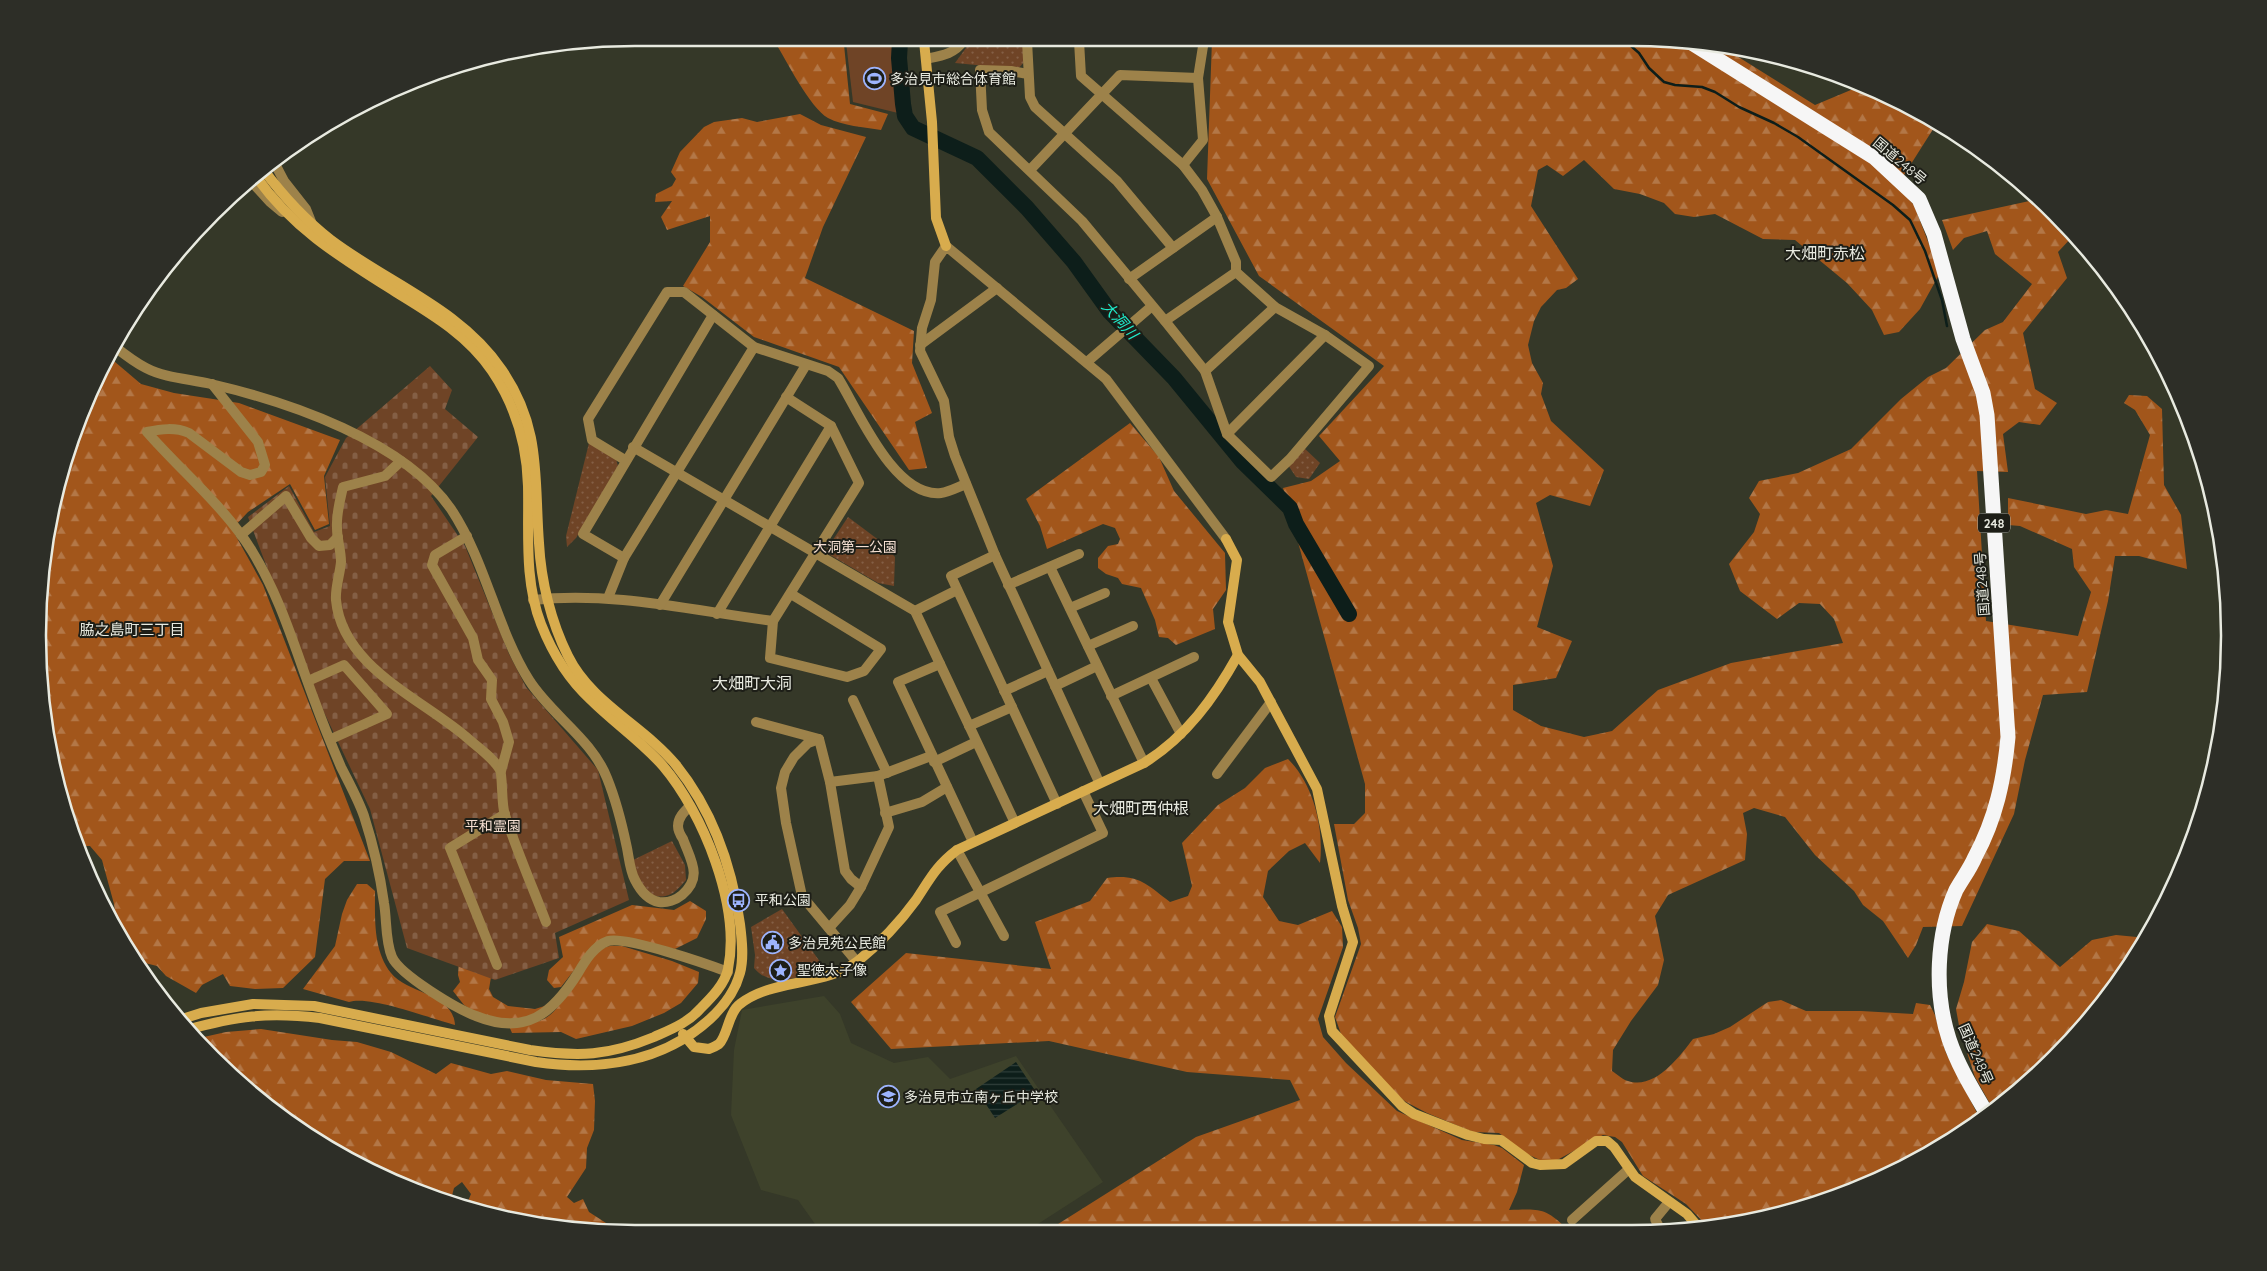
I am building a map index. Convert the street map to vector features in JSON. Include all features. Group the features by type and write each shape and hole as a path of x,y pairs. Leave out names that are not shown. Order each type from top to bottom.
{"highway":[{"name":"国道248号","path":"1704,51 1875,158 1919,199 1934,234 1963,339 1983,393 1987,415 2008,737 2004,778 1994,816 1976,856 1956,890 1943,928 1939,971 1941,1004 1949,1039 1964,1073 1983,1108"}],"street":[{"path":"925,46 934,148 936,218 946,246 1106,378 1226,538 1237,560 1228,622 1238,655 1260,682 1317,789 1342,906 1353,936 1353,942 1329,1016 1332,1031 1391,1096 1414,1114 1468,1135 1484,1139 1501,1140 1532,1162 1540,1165 1564,1164 1596,1141 1607,1141 1614,1147 1635,1178 1687,1214 1694,1221"},
{"path":"926,58 947,54 960,46"},
{"path":"1027,46 1030,98 1035,107 1117,181 1173,248"},
{"path":"1028,74 1011,71 980,70 982,110 989,132 1082,221 1165,321 1205,371 1227,434 1271,477 1290,459 1369,366 1325,335 1275,307 1236,272 1236,262 1218,217 1202,190 1183,165 1080,76 1079,46"},
{"path":"1183,165 1202,140 1198,78 1203,46"},
{"path":"1030,170 1120,74 1198,78"},
{"path":"277,168 284,181 306,209 312,224"},
{"path":"195,1027 227,1019 258,1015 290,1015 320,1018 569,1067 619,1064 648,1056 686,1038 723,1006 736,987 741,970 742,944 733,885 715,830 689,783 676,764 655,743 601,698 582,677 568,657 547,598 539,543 537,483 532,438 526,415 503,371 485,348 463,327 442,311 340,246 312,224 282,196 268,176"},
{"path":"260,182 272,199 300,227"},
{"path":"187,1018 201,1013 253,1004 314,1006 530,1050 589,1055 614,1051 676,1027 693,1017 714,993 728,972 730,944 728,916 722,884 710,846 690,806 677,784 657,759 589,699 570,677 542,626 533,600 527,543 528,483 522,438 514,414 491,370 473,348 452,328 349,263 300,227 270,202 255,186"},
{"path":"1129,279 1218,217"},
{"path":"946,246 935,262 931,300 922,328 920,351 944,401 949,437 995,555 1100,782"},
{"path":"1165,321 1236,272"},
{"path":"920,344 997,288"},
{"path":"626,460 592,440 588,419 667,292 684,292 754,347 806,365 828,370 838,378 878,448 912,486 940,493 966,484"},
{"path":"1087,362 1152,306"},
{"path":"1205,371 1275,307"},
{"path":"624,558 583,534 633,446 714,315"},
{"path":"1227,434 1325,335"},
{"path":"608,598 624,558 676,470 754,347"},
{"path":"120,350 147,368 181,378 212,384 333,423 355,432 401,461 433,487 450,508 467,536 519,662 531,683 598,760 607,777 620,818 634,878 644,894 659,902 676,900 689,889 695,877 678,826 680,816 690,806"},
{"path":"660,605 806,365"},
{"path":"212,384 258,442 265,465 260,472 250,475 241,472 189,433 182,430 163,429 148,432 240,535 253,552 273,591 364,818 380,878 388,942 398,967 409,977 476,1016 503,1024 528,1021 546,1013 559,1001 588,956 608,941 629,942 688,958 728,972"},
{"path":"786,397 830,426 859,483 773,621 770,658 847,677 864,671 882,648 791,594"},
{"path":"717,614 830,426"},
{"path":"633,446 915,611 1015,823"},
{"path":"401,461 385,476 344,487 337,509 338,537 341,551 336,598 341,623 372,667 385,679 444,719 489,756 500,771"},
{"path":"240,535 286,496 311,538 319,546 330,545 338,537"},
{"path":"467,536 435,556 432,564 473,638 478,660 492,680 491,699 504,722 509,742 500,771 501,794 505,814 546,922"},
{"path":"1008,585 1079,554"},
{"path":"995,555 951,576 1057,804"},
{"path":"1050,566 1144,763"},
{"path":"915,611 958,590"},
{"path":"1070,608 1105,593"},
{"path":"533,600 565,596 608,598 773,621"},
{"path":"1088,646 1133,626"},
{"path":"676,1027 694,1047 709,1050 720,1043 728,1022 739,1004 756,995 837,972 857,962 915,902 941,862 957,850 1144,763 1165,750 1209,702 1238,655"},
{"path":"1111,696 1194,657"},
{"path":"940,664 898,682 973,842"},
{"path":"308,681 344,666 387,714 331,739"},
{"path":"1055,686 1097,666"},
{"path":"1004,691 1048,671"},
{"path":"1151,678 1181,734"},
{"path":"829,928 850,905 861,887 889,826 882,774 853,700"},
{"path":"1217,774 1271,702"},
{"path":"969,726 1012,707"},
{"path":"756,722 819,739"},
{"path":"819,739 808,743 794,757 785,772 781,788 786,824 802,896 857,962"},
{"path":"819,739 830,782 845,871 861,887"},
{"path":"830,782 882,774 933,759 976,742"},
{"path":"886,813 922,802 946,787"},
{"path":"956,943 940,912 1104,833 1083,791"},
{"path":"497,965 450,848 505,814"},
{"path":"957,850 1004,936"},
{"path":"1572,1220 1629,1169"},
{"path":"1657,1224 1655,1219 1669,1202"}],"shaded area":[{"name":"多治見市立南ヶ丘中学校","path":"824,996 840,1014 851,1043 894,1063 928,1057 950,1079 1016,1056 1103,1182 1036,1225 816,1225 798,1200 761,1190 731,1115 734,1050 742,1010"}],"green space":[{"path":"777,46 844,46 850,104 888,114 881,130 840,123 828,118 821,113 806,94"},
{"name":"多治見市総合体育館","path":"846,46 897,46 898,113 853,102"},
{"path":"967,46 1023,46 1024,62 1018,69 955,63"},
{"path":"1212,46 1631,46 1708,51 1737,56 1815,105 1852,89 1892,107 1933,129 1897,186 1914,205 1940,273 1920,309 1899,332 1884,335 1872,310 1847,283 1795,240 1763,239 1715,214 1694,217 1675,214 1664,203 1640,194 1614,189 1584,160 1563,176 1547,165 1538,170 1531,206 1578,279 1566,288 1557,290 1541,307 1534,321 1528,345 1532,363 1543,383 1541,394 1551,421 1604,470 1590,506 1550,495 1536,503 1553,566 1537,627 1572,641 1556,678 1513,685 1513,710 1541,726 1584,737 1612,731 1658,690 1731,663 1843,643 1834,619 1820,604 1799,603 1777,619 1740,591 1729,564 1754,532 1760,514 1749,498 1759,481 1798,473 1851,449 1901,399 1928,377 1946,368 1985,330 2003,322 2032,284 1995,254 1987,231 1964,238 1953,250 1942,220 2029,201 2069,241 2058,252 2067,278 2023,333 2035,389 2057,403 2040,425 2019,422 2003,434 2008,472 1977,471 1986,621 2078,636 2091,592 2074,567 2072,549 2020,526 2008,525 2008,498 2086,514 2106,510 2128,514 2150,435 2135,410 2124,403 2129,395 2147,396 2162,409 2164,485 2181,515 2187,569 2139,556 2115,556 2108,601 2087,692 2043,695 2025,760 2014,814 1962,926 1923,927 1916,945 1908,958 1883,921 1863,905 1854,891 1815,855 1785,817 1754,808 1743,813 1747,834 1745,860 1668,895 1655,916 1664,960 1658,985 1631,1021 1613,1050 1612,1071 1626,1080 1638,1083 1648,1081 1665,1070 1693,1039 1714,1034 1730,1027 1768,1002 1781,1000 1806,1011 1861,1011 1913,1014 1916,1003 1930,1005 1935,1015 1946,1053 1977,1112 1926,1146 1857,1180 1784,1205 1702,1220 1686,1204 1643,1176 1622,1142 1615,1137 1603,1135 1559,1159 1553,1161 1540,1160 1527,1154 1499,1133 1473,1132 1406,1102 1392,1091 1341,1034 1335,1017 1361,944 1358,928 1348,900 1334,824 1354,824 1365,813 1365,784 1283,488 1311,481 1340,461 1319,436 1384,366 1259,276 1207,179"},
{"path":"800,114 821,125 866,137 823,227 805,278 914,331 912,363 932,413 915,422 927,468 909,470 839,367 754,337 702,297 683,286 710,242 710,216 667,230 661,217 672,201 655,202 656,194 672,186 676,179 671,172 680,152 704,127 714,122 742,118 757,122"},
{"path":"114,361 141,384 174,393 239,403 340,440 324,476 329,524 315,530 290,484 248,512 232,529 263,585 370,861 344,861 325,879 315,957 283,988 255,989 230,986 223,974 202,985 196,993 166,976 157,966 146,963 115,911 102,860 90,846 86,846 78,825 66,788 58,750 51,712 46,636 51,559 66,483 91,410"},
{"name":"平和霊園","path":"430,366 452,390 445,409 478,437 431,496 465,546 509,654 526,687 598,770 629,900 555,933 559,958 495,980 407,948 370,809 312,687 248,517 289,486 314,532 330,526 325,477 346,438"},
{"path":"1130,423 1159,457 1174,491 1225,553 1226,590 1213,609 1215,629 1176,645 1168,638 1159,637 1155,620 1141,588 1122,584 1118,578 1106,574 1098,568 1098,558 1108,546 1118,544 1120,539 1115,528 1103,524 1047,549 1040,526 1026,499"},
{"path":"589,443 616,459 618,466 576,538 567,547 566,536"},
{"path":"1303,447 1320,463 1309,479 1296,477 1288,465"},
{"name":"大洞第一公園","path":"848,517 880,541 895,557 894,586 878,583 825,552"},
{"path":"1288,759 1297,769 1311,794 1318,822 1321,850 1320,863 1305,843 1289,851 1268,871 1263,897 1279,921 1298,925 1332,911 1342,927 1343,947 1318,1019 1323,1037 1346,1063 1397,1111 1462,1140 1502,1148 1524,1165 1517,1192 1509,1210 1528,1209 1541,1211 1547,1213 1562,1225 1057,1225 1196,1137 1300,1100 1290,1080 1187,1072 1049,1041 891,1049 851,1002 906,953 1051,969 1035,922 1090,901 1107,878 1135,879 1148,885 1170,902 1188,896 1192,886 1182,843 1218,805 1245,788 1265,768"},
{"path":"672,841 685,865 686,880 671,894 655,896 649,893 640,882 633,860"},
{"path":"357,884 367,884 375,891 376,934 381,954 391,973 399,980 447,1006 452,1014 455,1025 386,1005 359,1001 349,1002 303,989 335,946 342,914 347,900"},
{"path":"690,901 706,911 706,919 697,938 675,949 622,937 589,951 561,987 554,988 547,980 549,970 563,957 559,937 632,905 674,910"},
{"path":"782,909 826,970 778,980 761,975 754,968 755,955 751,927"},
{"path":"1987,924 2019,931 2060,967 2092,940 2116,935 2137,937 2099,994 2075,1024 2020,1079 1990,1103 1975,1077 1960,1031 1956,1009 1964,982 1972,942"},
{"path":"608,946 622,946 672,961 699,972 698,983 681,1003 664,1013 632,1026 576,1039 561,1032 512,1033 509,1026 536,1022 550,1015 599,951"},
{"path":"459,960 492,971 489,989 493,997 508,1006 535,1009 551,1004 527,1020 503,1022 481,1016 464,1005 453,991 460,982 458,975"},
{"path":"261,1029 357,1042 391,1052 436,1074 451,1063 491,1074 507,1071 546,1080 593,1084 595,1101 594,1130 587,1148 586,1168 567,1197 574,1203 583,1199 589,1212 607,1224 559,1220 483,1205 468,1200 471,1194 462,1182 454,1188 452,1195 410,1180 375,1164 341,1146 277,1103 247,1079 204,1037 226,1032"}],"water":[{"path":"1016,1062 1036,1092 995,1118 976,1089"}],"waterway":[{"name":"大洞川","path":"900,46 903,104 905,116 913,128 977,158 1027,208 1074,262 1110,312 1174,378 1242,461 1290,508 1296,524 1349,614"},
{"path":"1631,46 1639,53 1649,68 1664,82 1675,85 1702,87 1774,123 1798,137 1893,205 1910,220 1925,251 1942,300 1947,326"}],"place":[{"name":"多治見市総合体育館","path":"874,79"},
{"name":"平和公園","path":"739,900"},
{"name":"多治見苑公民館","path":"772,943"},
{"name":"聖徳太子像","path":"781,970"},
{"name":"多治見市立南ヶ丘中学校","path":"888,1097"}],"district":[{"name":"大畑町赤松","path":"1825,253"},
{"name":"脇之島町三丁目","path":"132,629"},
{"name":"大畑町大洞","path":"752,683"},
{"name":"大畑町西仲根","path":"1141,808"}]}
